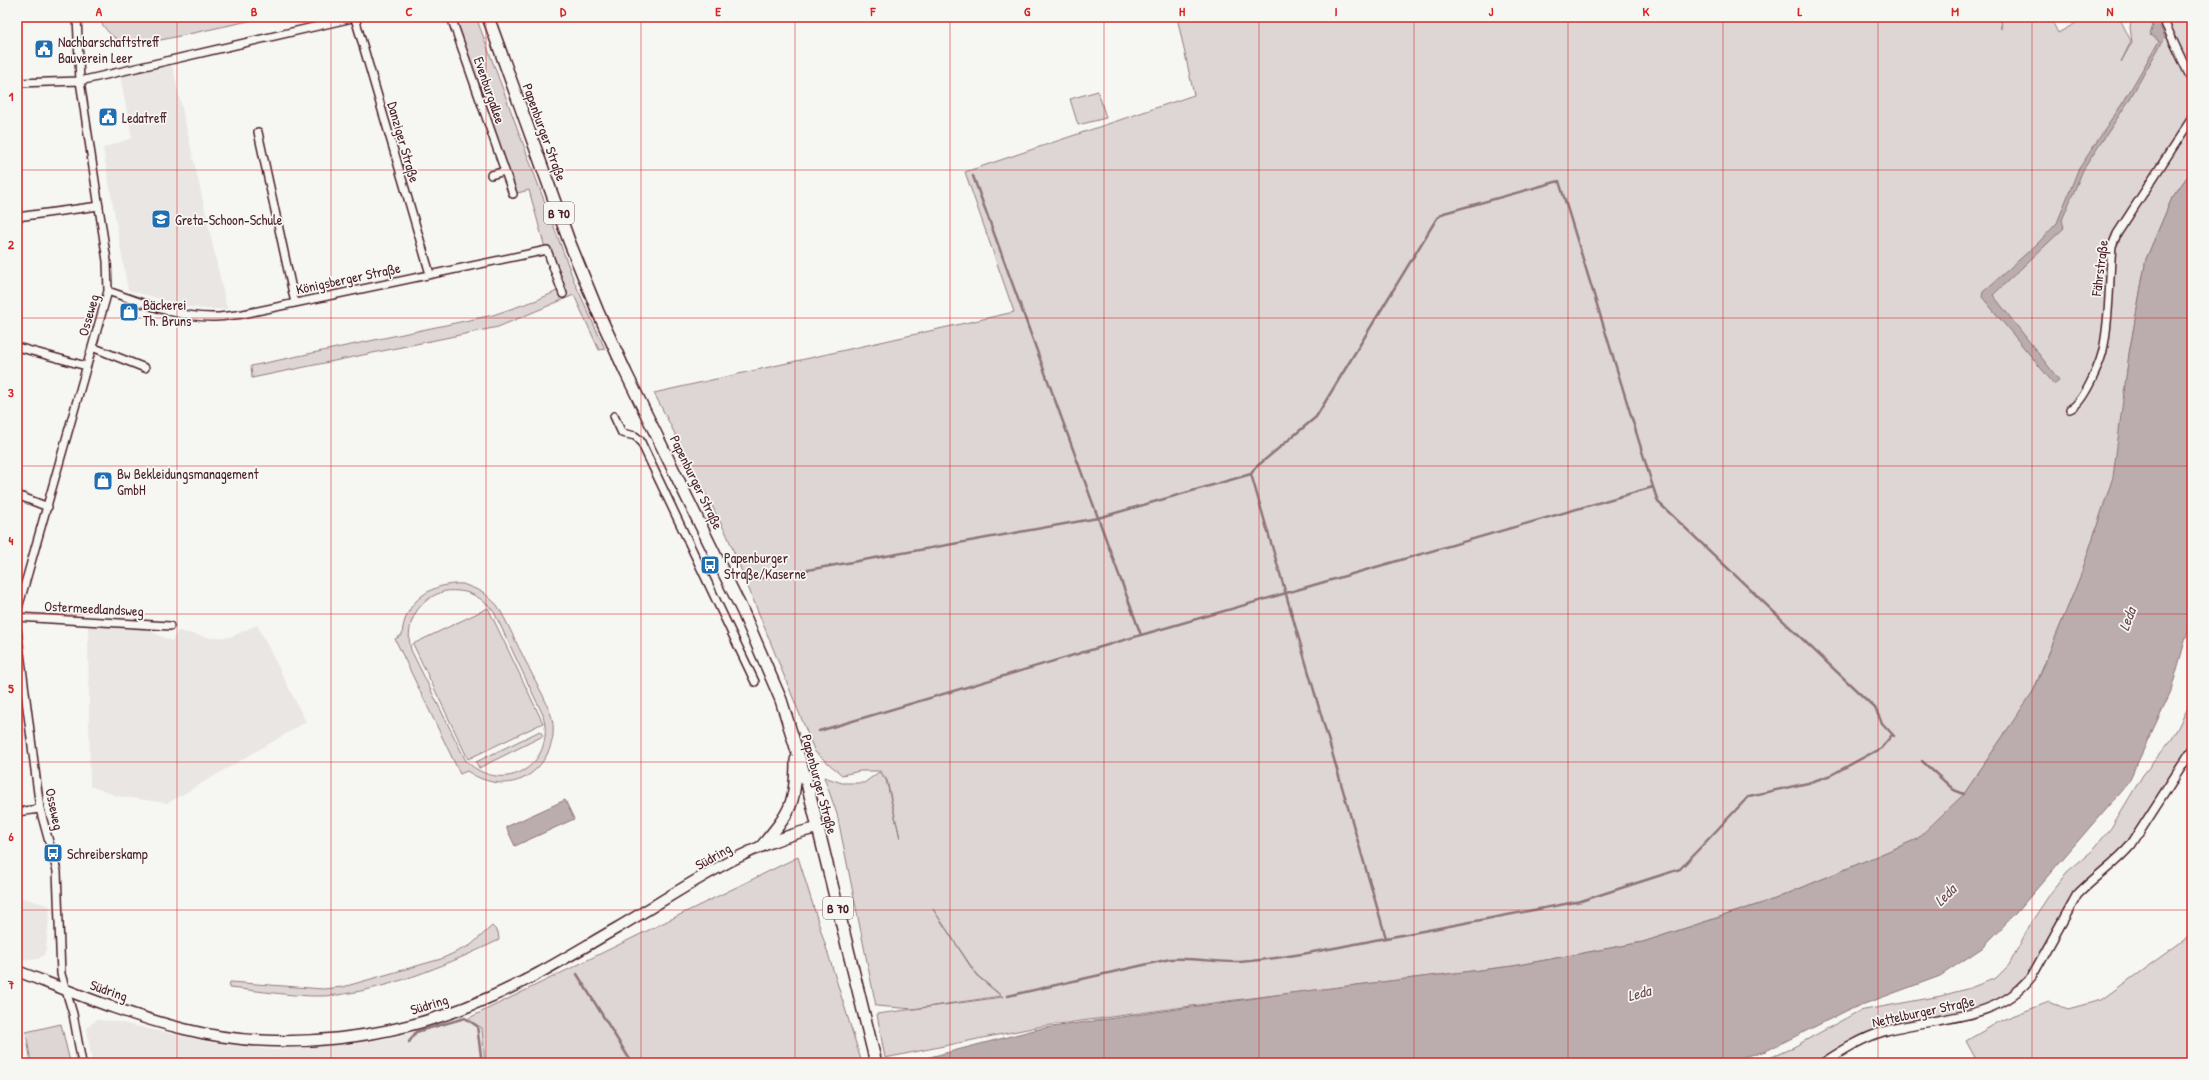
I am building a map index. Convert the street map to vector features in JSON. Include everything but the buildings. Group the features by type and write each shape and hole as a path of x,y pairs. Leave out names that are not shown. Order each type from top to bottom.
{"main road":[{"name":"Papenburger Straße","path":"488,17 569,241 598,312 761,649 780,700 796,749 817,828 876,1063"},
{"path":"762,846 792,803 795,792 796,749"},
{"name":"Südring","path":"17,971 153,1020 186,1030 219,1036 286,1040 320,1039 385,1030 420,1023 454,1012 518,984 719,867 762,846 800,832 817,828"}],"street":[{"name":"Osseweg","path":"17,612 108,292 108,265 80,81 77,17"},
{"path":"17,83 80,81 356,17"},
{"name":"Danziger Straße","path":"356,17 430,274"},
{"name":"Evenburgallee","path":"451,17 514,194"},
{"path":"2162,17 2192,81"},
{"name":"Fährstraße","path":"2070,409 2076,407 2090,383 2104,346 2112,246 2117,234 2192,118"},
{"path":"258,132 295,303"},
{"path":"490,176 505,171"},
{"path":"17,217 99,206"},
{"name":"Königsberger Straße","path":"108,292 190,315 215,317 243,314 547,250 563,294"},
{"path":"17,347 86,366"},
{"path":"92,348 145,368"},
{"path":"614,416 622,432 635,436 640,440 756,682"},
{"path":"17,495 48,507"},
{"name":"Ostermeedlandsweg","path":"17,617 170,626"},
{"name":"Osseweg","path":"17,629 40,809 57,871 60,906 60,955 65,989 73,1014 82,1063"},
{"name":"Nettelburger Straße","path":"1823,1063 1869,1036 1887,1030 1981,1012 1997,1005 2024,987 2032,976 2073,900 2087,884 2122,855 2131,844 2192,750"},
{"path":"17,812 40,809"}],"shaded area":[{"path":"98,17 267,17 138,45 125,43 114,37 105,28"},
{"path":"452,17 476,17 574,281 605,349 599,350 574,295 498,327 252,378 251,366 493,315 537,300 557,291 529,190 514,194"},
{"path":"1177,17 2001,17 2001,29 2002,17 2050,17 2058,33 2087,17 2119,17 2131,41 2121,62 2132,42 2130,27 2132,17 2186,17 2192,31 2192,170 2172,198 2146,259 2129,354 2115,472 2080,578 2032,694 1964,794 1920,838 1775,899 1643,942 1513,966 1235,1000 1037,1027 885,1058 877,1014 1003,997 977,975 933,909 976,975 1001,996 913,1009 876,1006 837,814 824,777 842,783 864,783 879,772 886,780 900,838 887,780 880,771 860,771 842,775 815,752 727,535 654,393 1014,312 965,172 1194,95"},
{"name":"Greta-Schoon-Schule","path":"172,64 227,309 189,307 128,290 103,148 132,138 120,75"},
{"path":"1098,91 1106,118 1078,125 1070,99"},
{"path":"463,584 483,592 497,605 549,708 553,724 553,734 548,752 537,768 522,779 508,783 500,783 480,778 467,771 460,774 395,639 402,635 404,623 408,613 421,596 440,586","holes":["446,591 461,591 479,598 494,612 543,715 545,733 542,748 535,761 524,770 511,775 496,776 481,771 466,761 411,650 409,640 410,630 412,621 421,605 436,594"]},
{"path":"488,608 543,723 468,759 413,644"},
{"path":"257,625 306,722 168,803 117,796 90,786 88,626 143,628 172,641 178,631 211,638 231,637"},
{"path":"2192,700 2192,743 2119,854 2080,885 2068,901 2031,970 2010,992 1989,1005 1956,1014 1880,1027 1862,1035 1816,1063 1758,1063 1790,1049 1859,1011 1941,996 1970,988 1996,978 2009,965 2032,921 2050,894 2067,872 2092,851 2111,828 2143,775 2172,739"},
{"path":"540,731 543,736 479,768 476,762"},
{"path":"798,857 862,1063 485,1063 482,1028 467,1019"},
{"path":"17,896 50,906 46,948 44,955 38,959 28,960 17,955"},
{"path":"492,926 498,932 499,940 423,973 364,990 331,996 302,996 229,988 230,982 323,989 343,987 441,959 471,945"},
{"path":"2191,935 2192,1063 1978,1063 1966,1041 2002,1020 2049,1002 2068,1009 2101,1000"},
{"path":"467,1019 482,1028 485,1063 92,1063 87,1028 96,1020 113,1021 213,1043 277,1050 386,1039"},
{"path":"61,1024 70,1062 31,1063 26,1032"}],"water":[{"path":"2149,17 2156,17 2165,37 2128,102 2083,170 2062,220 2064,228 1993,295 2059,380 2054,384 1982,297 1983,292 2037,244 2057,223 2078,170 2124,101 2159,41 2150,35 2153,25"},
{"name":"Leda","path":"2192,170 2192,616 2171,691 2128,783 2015,914 1982,948 1940,976 1848,1010 1766,1051 1721,1063 907,1063 1038,1029 1290,993 1513,966 1643,942 1775,899 1917,839 1964,794 2034,690 2080,577 2113,477 2129,354 2146,259 2172,198"},
{"path":"565,800 574,819 515,846 506,827"}],"waterway":[{"path":"973,176 1141,635 1653,487 1658,502 1875,708 1882,723 1894,736"},
{"path":"757,579 1098,518 1251,474 1255,468 1316,417 1437,218 1444,213 1559,181 1653,487"},
{"path":"1008,996 1170,959 1240,962 1295,955 1386,938 1251,474"},
{"path":"819,731 1141,635"},
{"path":"1386,938 1581,901 1680,869 1749,796 1808,783 1831,775 1881,748 1892,735"},
{"path":"1922,761 1954,790 1964,794"},
{"path":"577,974 632,1063"},
{"path":"409,1042 416,1032 465,1018 477,1026 482,1063"}],"place":[{"name":"Nachbarschaftstreff Bauverein Leer","path":"44,49"},
{"name":"Ledatreff","path":"108,117"},
{"name":"Greta-Schoon-Schule","path":"161,219"},
{"name":"Bäckerei Th. Bruns","path":"129,312"},
{"name":"Bw Bekleidungsmanagement GmbH","path":"103,481"},
{"name":"Papenburger Straße/Kaserne","path":"710,565"},
{"name":"Schreiberskamp","path":"53,853"}]}
